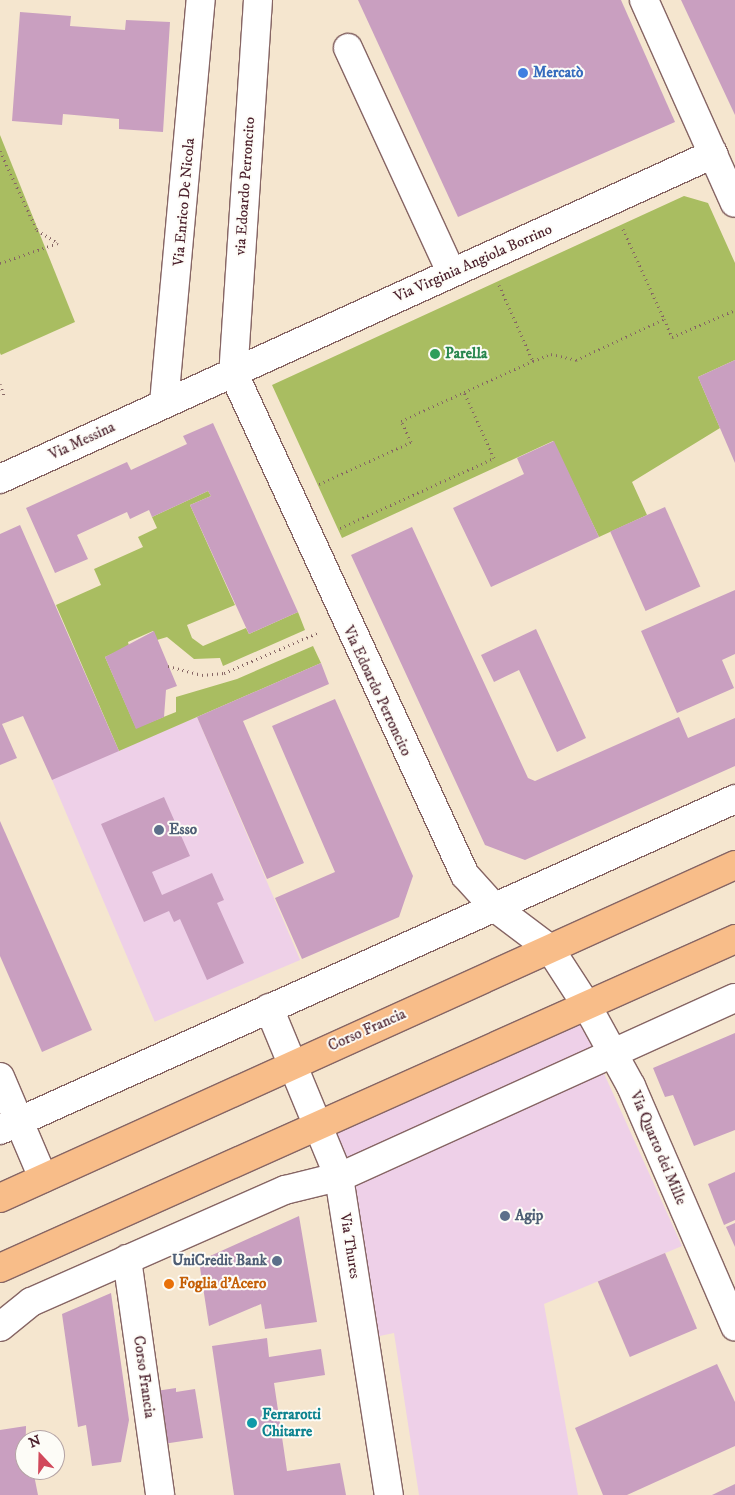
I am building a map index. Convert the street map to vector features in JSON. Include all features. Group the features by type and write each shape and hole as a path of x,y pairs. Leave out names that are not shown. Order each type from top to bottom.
{"main road":[{"name":"Corso Francia","path":"0,1198 293,1063 735,865"},
{"path":"0,1268 319,1123 588,1006 735,939"}],"street":[{"name":"Via Enrico De Nicola","path":"164,404 189,152 201,0"},
{"name":"via Edoardo Perroncito","path":"233,372 258,0"},
{"path":"644,0 735,203"},
{"path":"348,48 451,272"},
{"name":"Via Virginia Angiola Borrino","path":"164,404 712,154"},
{"name":"Via Edoardo Perroncito","path":"233,372 344,621 465,875 493,906 550,949 569,976"},
{"name":"Via Messina","path":"0,478 164,404"},
{"path":"10,1125 493,906 735,799"},
{"name":"Via Quarto dei Mille","path":"569,976 614,1053 735,1326"},
{"path":"0,1327 32,1302 127,1259 285,1190 339,1177 735,998"},
{"name":"Via Thures","path":"269,1008 319,1123 339,1177 389,1495"},
{"path":"0,1077 10,1125 43,1178"},
{"name":"Corso Francia","path":"127,1259 160,1495"}],"path":[{"path":"0,151 37,230 58,243 0,263"},
{"path":"610,201 672,337 735,310"},
{"path":"487,257 533,361"},
{"path":"289,498 411,442 402,421 533,361 551,354 576,360 664,319"},
{"path":"0,384 4,395"},
{"path":"309,542 494,458 464,392"},
{"path":"168,666 202,675 224,673 344,621"}],"shaded area":[{"name":"Esso","path":"197,717 300,960 155,1022 52,779"},
{"path":"578,1016 682,1246 544,1304 578,1495 419,1495 394,1333 370,1338 327,1127"}],"green space":[{"path":"0,135 75,322 1,355 0,353"},
{"path":"684,196 708,203 735,263 735,360 698,377 720,428 632,482 647,515 599,537 553,441 342,538 272,385"},
{"path":"208,491 211,496 190,505 235,605 187,625 192,638 203,646 246,628 249,634 298,612 305,630 223,666 220,658 194,659 167,637 157,640 153,631 128,642 129,646 105,657 136,728 176,712 176,697 237,679 313,646 321,663 119,751 56,605 101,585 94,569 143,547 138,537 157,528 152,517"}],"building":[{"name":"Mercatò","path":"358,0 621,0 675,122 458,217"},
{"path":"681,0 735,0 735,115"},
{"path":"20,12 71,16 70,26 125,30 126,20 170,22 163,132 119,129 119,119 63,114 62,125 12,121"},
{"path":"735,360 735,463 698,377"},
{"path":"213,423 298,612 249,634 190,505 211,496 208,491 152,517 149,510 130,519 127,512 77,535 88,559 55,573 26,508 127,462 131,470 187,444 183,436"},
{"path":"554,441 599,537 491,587 453,508 524,474 517,458"},
{"path":"665,507 700,586 646,611 610,531"},
{"path":"20,525 119,751 52,780 23,716 2,724 17,758 0,765 0,534"},
{"path":"412,527 528,778 535,781 679,717 688,738 735,718 735,766 525,860 485,845 351,555"},
{"path":"735,590 735,654 722,660 734,688 677,713 641,631"},
{"path":"536,629 586,738 557,752 519,670 494,682 481,655"},
{"path":"154,631 177,686 166,690 164,717 136,729 105,657"},
{"path":"321,663 329,684 243,721 304,863 267,879 197,717"},
{"path":"335,699 413,876 399,917 302,959 275,898 335,872 272,726"},
{"path":"164,797 190,856 152,872 162,895 212,873 224,900 217,903 244,963 207,980 180,919 174,922 169,911 144,922 101,824"},
{"path":"0,821 92,1030 42,1052 0,956"},
{"path":"735,1033 735,1130 694,1146 673,1095 665,1097 653,1068"},
{"path":"735,1172 735,1220 724,1225 708,1184"},
{"path":"299,1216 317,1322 265,1329 261,1304 209,1326 199,1261"},
{"path":"735,1223 735,1247 726,1227"},
{"path":"665,1253 697,1328 630,1357 598,1282"},
{"path":"111,1293 129,1420 121,1462 92,1466 86,1425 78,1427 62,1314"},
{"name":"Ferrarotti Chitarre","path":"267,1338 269,1357 321,1349 325,1375 274,1383 287,1471 340,1463 346,1495 234,1495 212,1346"},
{"path":"717,1364 735,1402 735,1446 627,1495 603,1495 575,1428"},
{"path":"176,1388 176,1392 195,1389 203,1438 163,1444 156,1391"},
{"path":"26,1426 26,1430 15,1430 15,1480 35,1480 38,1495 0,1495 0,1430"},
{"path":"735,1484 735,1495 712,1495"}],"place":[{"name":"Mercatò","path":"523,73"},
{"name":"Parella","path":"435,354"},
{"name":"Esso","path":"159,830"},
{"name":"Agip","path":"505,1216"},
{"name":"UniCredit Bank","path":"277,1261"},
{"name":"Foglia d'Acero","path":"169,1284"},
{"name":"Ferrarotti Chitarre","path":"252,1423"}]}
